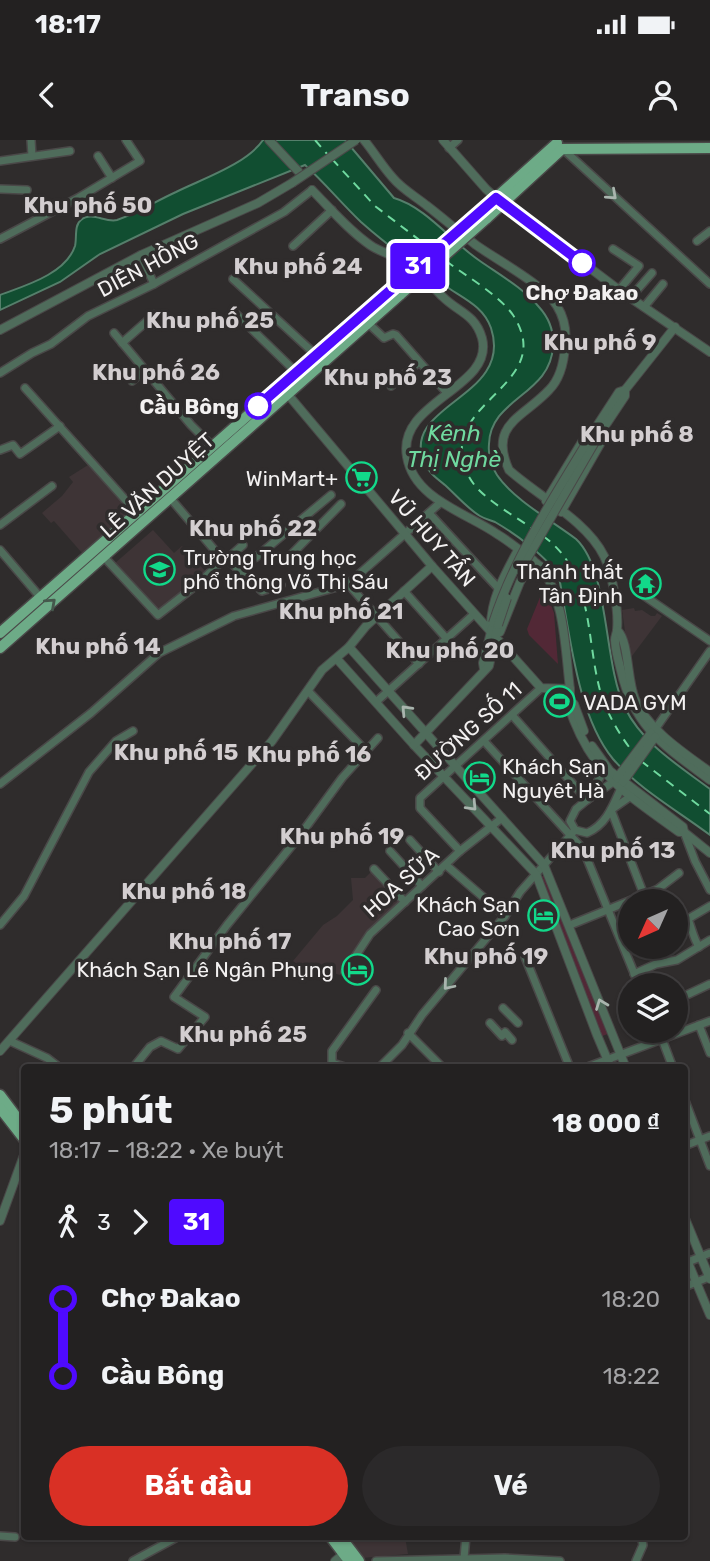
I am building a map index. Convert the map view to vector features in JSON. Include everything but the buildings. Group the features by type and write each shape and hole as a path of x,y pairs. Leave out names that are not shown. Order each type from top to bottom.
{"main road":[{"path":"398,290 483,216 559,144 675,144 710,148"},
{"name":"LÊ VĂN DUYỆT","path":"0,648 125,540 141,518 216,450 368,323 398,290"},
{"name":"LÊ VĂN DUYỆT","path":"285,390 297,373 316,355 398,290"},
{"name":"LÊ VĂN DUYỆT","path":"1,629 117,531 171,499 216,450"},
{"path":"117,531 125,540"},
{"path":"0,1095 21,1123"},
{"path":"0,1108 21,1135"},
{"path":"333,1540 344,1556 359,1561"}],"street":[{"path":"31,140 32,156"},
{"path":"0,239 140,161 126,140"},
{"path":"269,140 298,171"},
{"path":"0,330 141,255 258,203 356,140"},
{"path":"364,140 394,180 473,243 540,289 556,305 565,324 566,335 565,357 559,375 549,390 513,420 501,442 503,456 509,470 591,536 605,558 615,601 618,631 624,638 626,663 636,702 654,733 710,780"},
{"path":"443,140 499,200 534,223 630,298 710,352"},
{"path":"449,148 458,140"},
{"path":"559,144 710,284"},
{"path":"0,161 70,151"},
{"path":"98,156 112,178"},
{"path":"0,188 27,190"},
{"path":"313,190 369,245 403,261 474,322 483,342 482,354 462,383 447,393 411,428 407,456 412,471 418,481 441,502 497,533 540,566 551,583 559,610 570,699 592,745 631,796 710,853"},
{"name":"DIÊN HỒNG","path":"0,373 51,344 88,316 153,284 284,212 313,190"},
{"path":"293,246 332,210"},
{"path":"697,241 710,231"},
{"path":"612,249 639,267 619,290"},
{"path":"141,255 153,284"},
{"path":"630,298 652,273"},
{"path":"233,279 316,355"},
{"path":"644,307 663,284"},
{"path":"234,312 297,373"},
{"path":"122,343 155,314"},
{"path":"368,323 384,338 396,335 447,393"},
{"path":"414,745 484,669 482,663 495,629 501,598 520,559 619,392 625,390 673,326"},
{"path":"114,333 191,425 216,450"},
{"path":"391,386 419,362"},
{"path":"132,381 145,370"},
{"path":"25,388 141,518"},
{"name":"VŨ HUY TẤN","path":"285,390 474,614 495,629 541,688"},
{"path":"0,450 13,445 20,454 60,426"},
{"path":"546,501 588,432 597,431"},
{"path":"561,512 603,439 597,431"},
{"path":"0,525 52,486"},
{"path":"255,558 331,495"},
{"path":"171,499 225,559 262,591 281,584"},
{"path":"0,784 84,718 159,653 234,616 348,584 441,502"},
{"path":"286,560 341,503"},
{"path":"429,513 499,589"},
{"path":"104,557 141,599 161,615 243,545"},
{"path":"495,629 490,614 499,589 519,550"},
{"path":"1,553 41,597"},
{"path":"495,629 502,628 520,582 533,561"},
{"path":"0,1051 272,741 322,670 337,659 376,617 432,566"},
{"path":"348,584 419,664"},
{"path":"404,591 447,639"},
{"path":"643,596 710,641"},
{"path":"376,702 474,614"},
{"path":"349,647 544,865 624,1064"},
{"path":"573,832 587,833 604,821 611,810 618,782 710,651"},
{"path":"337,659 536,874 610,1064 644,1043"},
{"path":"541,688 569,689"},
{"name":"ĐƯỜNG SỐ 11","path":"460,851 420,808 421,798 541,688"},
{"path":"308,691 365,750"},
{"path":"570,699 568,704 578,731 603,772 683,827 695,861 710,890"},
{"path":"512,715 587,800"},
{"path":"0,925 24,896 89,772 116,741 133,731"},
{"path":"654,733 710,772"},
{"path":"136,1064 150,1047 161,1041 178,1049 205,1017 174,997 227,925 365,750 378,738"},
{"path":"484,741 573,832 610,910 634,973"},
{"path":"587,800 603,772"},
{"path":"573,832 570,821 576,809 618,782"},
{"path":"611,810 631,796"},
{"path":"611,810 642,889"},
{"name":"HOA SỮA","path":"345,972 370,934 460,851 502,818"},
{"path":"383,1064 402,1045 408,1033 505,916 520,892 573,832"},
{"path":"410,840 439,872"},
{"path":"390,851 422,886"},
{"path":"446,865 505,916"},
{"path":"374,869 405,902"},
{"path":"657,889 679,873"},
{"path":"570,925 618,906"},
{"path":"688,919 710,906"},
{"path":"688,930 698,947"},
{"path":"636,973 656,964 677,960 710,940"},
{"path":"525,957 568,1064"},
{"path":"688,994 710,984"},
{"path":"330,1064 332,1051 376,990"},
{"path":"503,1007 518,1023"},
{"path":"688,1028 710,1021"},
{"path":"490,1023 502,1036 505,1032 512,1040"},
{"path":"699,1025 710,1053"},
{"path":"408,1033 439,1064"},
{"path":"10,1041 55,1064"},
{"path":"663,1043 671,1064"},
{"path":"688,1108 710,1166"},
{"path":"688,1144 710,1136"},
{"path":"0,1221 21,1163"},
{"path":"688,1223 706,1255 710,1278 688,1285"},
{"path":"706,1255 688,1262 710,1315"},
{"path":"0,1536 15,1537"},
{"path":"133,1561 172,1540"},
{"path":"464,1558 466,1540"},
{"path":"636,1561 643,1545 642,1540"},
{"path":"376,1561 464,1558 560,1561"}],"shaded area":[{"path":"88,465 130,512 82,553 54,521 51,523 42,513 62,496 73,482 69,477"},
{"name":"Trường Trung học phổ thông Võ Thị Sáu","path":"153,530 174,553 182,546 207,573 160,613 114,564"},
{"path":"545,589 554,613 558,664 529,635 527,629"},
{"path":"634,608 635,611 642,610 651,616 657,613 662,616 629,660 622,610"},
{"path":"373,870 398,899 398,904 363,937 340,975 330,972 323,982 293,961 323,925 353,900 351,878 365,878"},
{"path":"546,875 608,1034 602,1036 540,877"},
{"path":"347,1540 406,1540 408,1554 362,1558"}],"water":[{"name":"Kênh Thị Nghè","path":"263,140 345,140 394,198 428,217 470,253 526,294 546,316 553,335 550,362 542,376 499,416 492,429 489,448 492,464 497,475 513,493 576,539 587,554 601,595 613,667 625,708 651,743 710,789 710,835 623,770 601,741 583,697 571,648 559,577 554,570 521,539 471,510 433,475 424,462 421,442 428,426 474,386 487,370 494,351 488,321 474,305 371,231 305,165 183,214 100,254 60,282 0,310 0,295 43,278 63,264 75,246 81,220 94,217 117,220 132,214 235,164 256,149"}],"ferry route":[{"path":"315,140 328,155"},
{"path":"332,159 375,206 431,249"},
{"path":"446,261 491,293 507,308 523,337 522,356 514,373 474,418 464,435 462,454 466,472 477,488 533,529"},
{"path":"543,536 560,551 580,588 601,694 614,724 632,751"},
{"path":"641,761 710,814"}],"bus line":[{"name":"31","path":"258,406 496,198 515,215 537,228 582,263"}],"place":[{"name":"Chợ Đakao","path":"582,263"},
{"name":"Cầu Bông","path":"258,406"},
{"name":"WinMart+","path":"361,478"},
{"name":"Trường Trung học phổ thông Võ Thị Sáu","path":"160,569"},
{"name":"Thánh thất Tân Định","path":"646,583"},
{"name":"VADA GYM","path":"560,702"},
{"name":"Khách Sạn Nguyêt Hà","path":"479,778"},
{"name":"Khách Sạn Cao Sơn","path":"543,916"},
{"name":"Khách Sạn Lê Ngân Phụng","path":"357,969"}],"district":[{"name":"Khu phố 50","path":"88,205"},
{"name":"Khu phố 24","path":"298,266"},
{"name":"Khu phố 25","path":"210,320"},
{"name":"Khu phố 9","path":"600,342"},
{"name":"Khu phố 26","path":"156,372"},
{"name":"Khu phố 23","path":"388,377"},
{"name":"Khu phố 8","path":"637,434"},
{"name":"Khu phố 22","path":"253,528"},
{"name":"Khu phố 21","path":"341,611"},
{"name":"Khu phố 14","path":"98,646"},
{"name":"Khu phố 20","path":"450,650"},
{"name":"Khu phố 15","path":"176,752"},
{"name":"Khu phố 16","path":"309,754"},
{"name":"Khu phố 19","path":"342,836"},
{"name":"Khu phố 13","path":"613,850"},
{"name":"Khu phố 18","path":"184,891"},
{"name":"Khu phố 17","path":"230,941"},
{"name":"Khu phố 19","path":"486,956"},
{"name":"Khu phố 25","path":"243,1034"}]}
